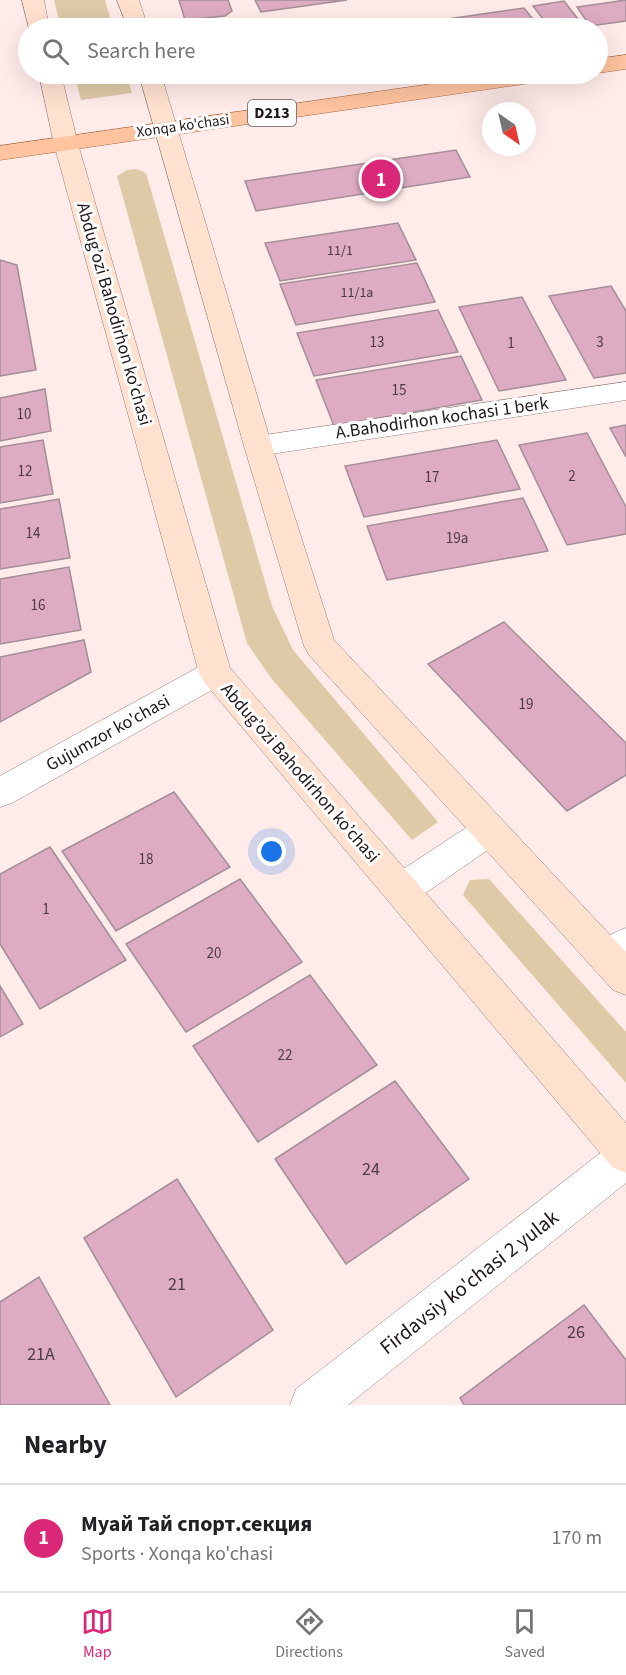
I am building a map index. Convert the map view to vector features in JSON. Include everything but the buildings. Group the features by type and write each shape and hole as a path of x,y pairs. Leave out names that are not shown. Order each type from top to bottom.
{"main road":[{"path":"33,0 37,18"},
{"path":"128,0 134,18"},
{"path":"608,64 626,62"},
{"name":"Abdug’ozi Bahodirhon ko’chasi","path":"52,84 66,144 215,673 626,1153"},
{"path":"153,84 258,446 320,646 490,830 620,960"},
{"name":"Xonqa ko'chasi","path":"0,153 474,84"}],"street":[{"name":"A.Bahodirhon kochasi 1 berk","path":"258,446 626,391"},
{"name":"Gujumzor ko'chasi","path":"0,793 215,673"},
{"path":"401,890 490,830"},
{"name":"Firdavsiy ko'chasi 2 yulak","path":"312,1405 626,1158"}],"shaded area":[{"path":"54,0 105,0 110,18 58,18"},
{"path":"77,84 129,84 132,93 81,100"},
{"path":"136,169 146,173 272,606 293,650 438,822 412,840 271,678 247,643 117,176 127,170"},
{"path":"489,879 626,1032 626,1083 463,895 470,880"}],"place":[{"name":"Муай Тай спорт.секция","path":"381,179"}]}
